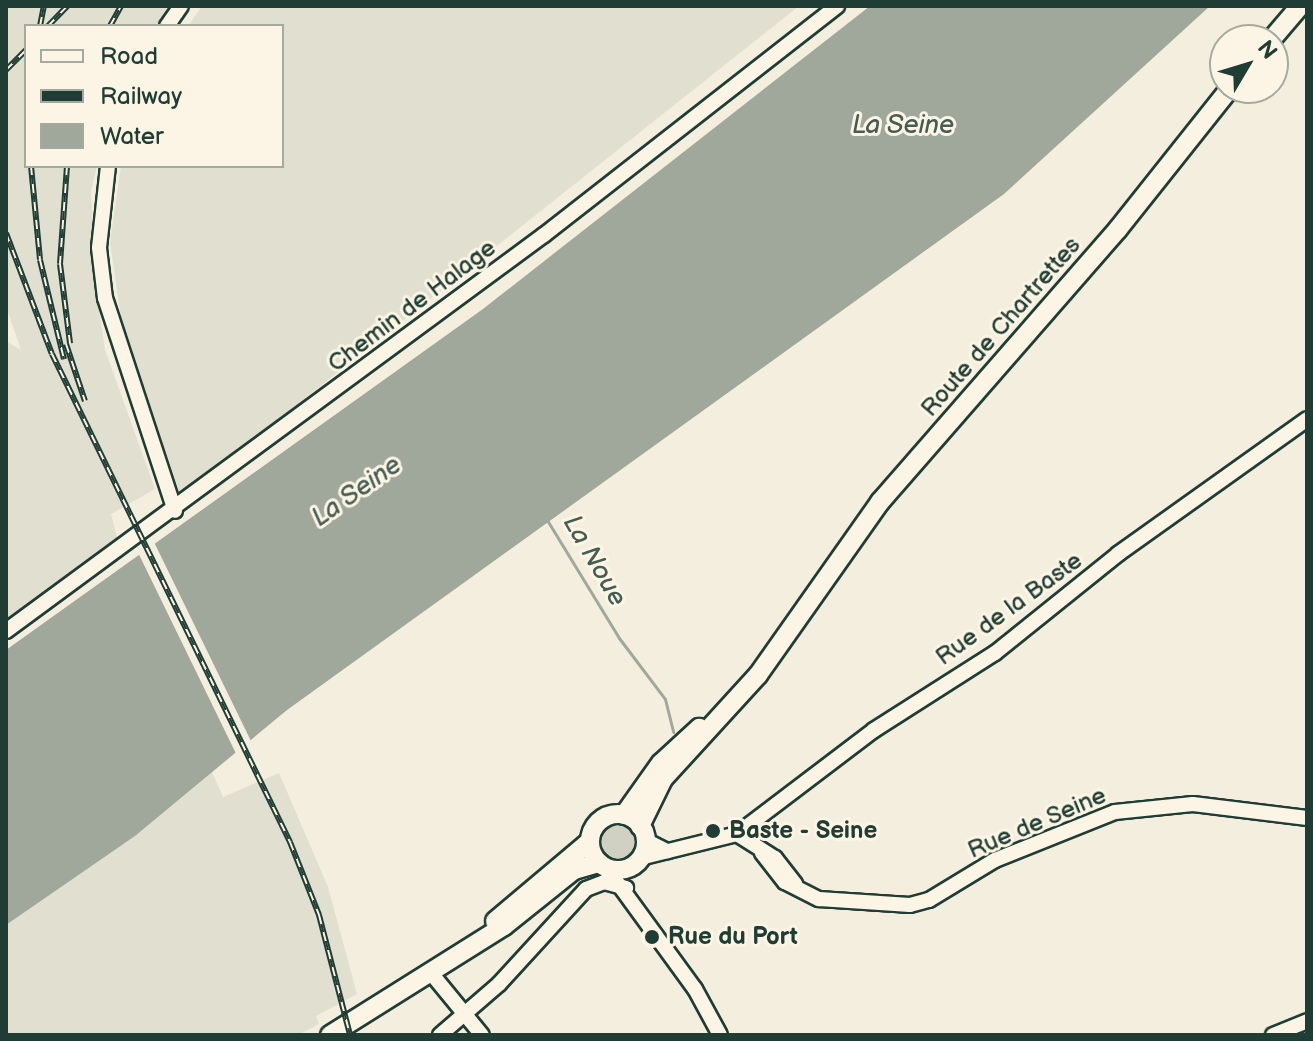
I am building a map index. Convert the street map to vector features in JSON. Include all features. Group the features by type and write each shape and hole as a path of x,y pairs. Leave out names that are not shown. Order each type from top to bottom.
{"main road":[{"path":"1285,24 1300,6"},
{"name":"Route de Chartrettes","path":"639,848 663,779 758,675 880,502 1118,229 1217,104"},
{"name":"Route de Chartrettes","path":"624,815 661,763 699,729 810,598"},
{"path":"334,1033 478,942 581,865 603,865 639,848 624,815 601,820 590,841 514,903 478,942"},
{"path":"590,841 603,865"}],"street":[{"path":"168,24 181,6"},
{"name":"Chemin de Halage","path":"6,631 175,511 544,235 836,6"},
{"path":"108,168 99,248 105,298 175,511"},
{"path":"1302,423 1307,439"},
{"name":"Rue de la Baste","path":"737,834 874,730 995,653 1118,554 1302,423"},
{"name":"Rue de Seine","path":"737,834 762,853 777,874 828,901 910,905 929,900 995,860 1115,812 1193,804 1307,818"},
{"path":"628,891 639,848 667,851 737,834"},
{"path":"603,865 628,891 720,1035"},
{"path":"440,1035 459,1012 574,898 595,883 628,891"},
{"path":"431,973 459,1012 482,1035"},
{"path":"1273,1035 1307,1021"}],"shaded area":[{"path":"6,6 168,6 157,24 24,24 24,168 97,168 91,191 95,283 105,350 155,489 111,514 118,541 6,622 6,341 21,350 6,306"},
{"path":"202,6 799,6 187,492 179,491 123,331 110,242 121,168 284,168 284,24 189,24"},
{"path":"212,772 223,797 279,773 328,887 357,994 316,1016 319,1024 298,1035 6,1035 6,925 135,836"},
{"path":"618,821 632,827 638,841 632,855 618,861 604,855 598,841 604,827"}],"water":[{"name":"La Seine","path":"870,6 1210,6 1004,194 287,710 135,836 6,925 6,650 483,309"}],"pier":[{"path":"153,540 253,745 236,753 136,548"}],"waterway":[{"name":"La Noue","path":"547,520 619,638 665,699 673,732"}],"railway":[{"path":"40,24 44,6"},
{"path":"50,24 67,6"},
{"path":"111,24 121,6"},
{"path":"6,70 24,52"},
{"path":"31,168 40,260 64,359"},
{"path":"67,168 60,264 70,343"},
{"path":"6,233 52,354 290,842 319,915 350,1035"},
{"path":"66,344 85,401"}],"place":[{"name":"Baste - Seine","path":"713,831"},
{"name":"Rue du Port","path":"652,937"}]}
